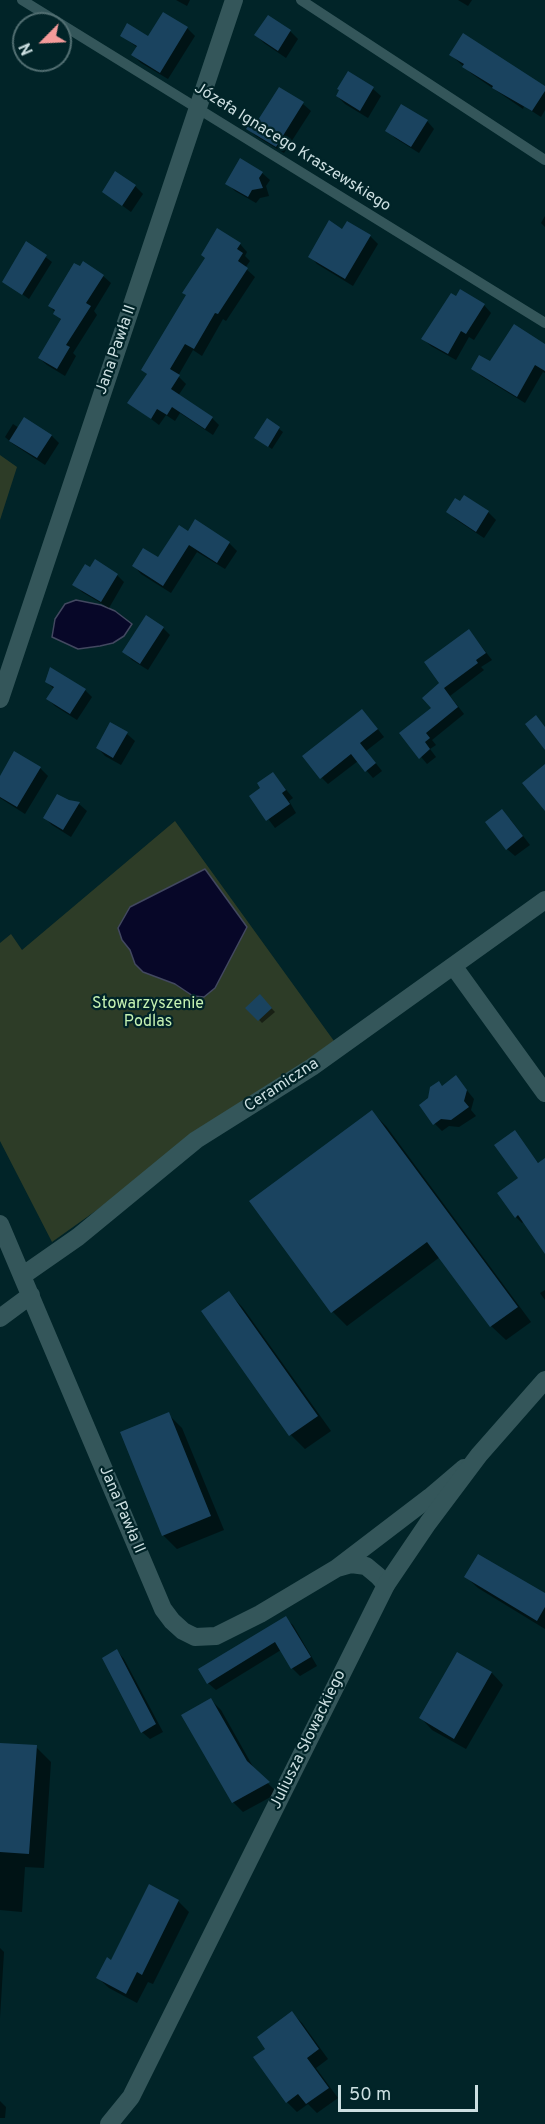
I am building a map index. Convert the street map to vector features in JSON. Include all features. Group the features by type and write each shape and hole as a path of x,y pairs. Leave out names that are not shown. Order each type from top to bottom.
{"street":[{"name":"Jana Pawła II","path":"0,699 234,0"},
{"name":"Ceramiczna","path":"22,1276 78,1237 196,1140 312,1067 545,900"},
{"path":"454,967 545,1093"},
{"name":"Jana Pawła II","path":"0,1224 155,1592 163,1609 183,1631 195,1636 216,1636 260,1614 337,1568 430,1497 479,1455"},
{"path":"0,1318 31,1295"},
{"name":"Juliusza Słowackiego","path":"109,2124 131,2097 386,1585 428,1523 479,1455 545,1380"},
{"name":"Jana Pawła II","path":"337,1568 351,1564 366,1566 386,1585"}],"lane":[{"name":"Józefa Ignacego Kraszewskiego","path":"22,0 545,323"},
{"path":"302,0 545,159"}],"green space":[{"path":"0,455 17,467 0,520"},
{"name":"Stowarzyszenie Podlas","path":"175,821 334,1041 52,1242 0,1141 0,943 11,934 22,950"}],"water":[{"path":"76,600 101,605 115,611 132,624 124,636 113,643 78,649 52,637 55,619 65,604"},
{"path":"205,869 247,927 215,988 204,997 193,996 175,984 143,972 135,964 118,928 130,907"}],"building":[{"path":"163,12 188,27 160,73 131,55 137,46 120,36 127,23 148,36"},
{"path":"268,15 291,30 278,51 254,35"},
{"path":"463,33 545,86 545,91 532,111 492,88 493,86 462,67 464,64 449,55"},
{"path":"348,71 374,87 360,111 336,96 339,90 337,89"},
{"path":"279,87 304,102 276,147 246,129 254,117 258,120"},
{"path":"401,104 428,120 411,147 385,131"},
{"path":"240,158 263,172 259,178 263,188 252,190 248,197 225,184"},
{"path":"115,171 136,185 122,206 102,192"},
{"path":"329,220 342,229 347,221 371,235 345,279 308,257"},
{"path":"217,228 241,243 237,249 243,253 238,261 248,268 218,314 215,313 194,349 185,344 170,369 180,375 171,389 213,417 205,429 172,407 167,415 157,409 151,419 127,403 147,374 141,370 186,295 182,293 205,258 201,255"},
{"path":"26,241 47,255 22,295 2,282"},
{"path":"83,261 104,275 86,303 91,306 66,345 70,347 57,369 38,358 61,319 53,314 55,310 48,306 74,263 80,266"},
{"path":"460,289 485,304 466,334 461,331 448,354 421,339 451,293 456,296"},
{"path":"514,324 545,344 545,371 535,365 517,397 471,369 479,355 490,361"},
{"path":"24,417 52,435 37,458 9,441"},
{"path":"267,418 280,427 268,447 254,438"},
{"path":"464,495 489,511 476,532 446,512 455,498 460,501"},
{"path":"195,519 230,542 217,563 189,545 163,586 132,566 143,548 158,557 179,525 188,531"},
{"path":"95,559 118,574 101,602 72,585 85,564 90,567"},
{"path":"146,615 164,627 140,664 122,652"},
{"path":"469,629 486,653 476,660 478,663 444,688 458,707 426,733 430,738 425,742 430,749 419,759 399,733 431,708 422,698 439,683 424,662"},
{"path":"50,667 86,689 70,714 46,699 54,687 45,682"},
{"path":"362,709 378,729 360,743 376,763 365,772 351,754 320,779 302,756"},
{"path":"536,715 545,727 545,750 525,724"},
{"path":"110,722 128,732 113,758 96,748"},
{"path":"14,751 41,767 17,807 0,797 0,776"},
{"path":"545,764 545,811 522,783"},
{"path":"273,772 286,790 282,793 290,804 266,821 249,796 260,788 257,783"},
{"path":"57,794 80,802 63,830 43,818"},
{"path":"502,809 523,836 506,850 485,822"},
{"path":"260,994 272,1008 258,1021 245,1008"},
{"path":"456,1075 467,1090 464,1101 469,1107 451,1120 441,1119 433,1125 419,1105 428,1098 430,1087 439,1081 442,1086"},
{"path":"372,1110 518,1307 490,1327 427,1242 331,1313 249,1201"},
{"path":"515,1130 538,1163 545,1158 545,1254 518,1215 515,1218 497,1193 518,1178 494,1145"},
{"path":"229,1291 318,1416 289,1436 201,1311"},
{"path":"169,1412 211,1516 162,1536 120,1432"},
{"path":"478,1554 545,1593 545,1607 537,1621 464,1577"},
{"path":"286,1616 311,1657 291,1669 275,1642 207,1684 198,1669"},
{"path":"117,1649 156,1724 141,1733 102,1658"},
{"path":"457,1652 492,1672 454,1739 419,1718"},
{"path":"211,1698 247,1761 270,1782 232,1803 181,1715"},
{"path":"0,1743 37,1745 29,1854 0,1852"},
{"path":"149,1884 179,1900 142,1975 137,1972 126,1994 96,1978 107,1957 111,1960"},
{"path":"292,2011 319,2049 307,2058 329,2088 306,2104 298,2094 286,2103 253,2057 265,2049 257,2037"}]}
